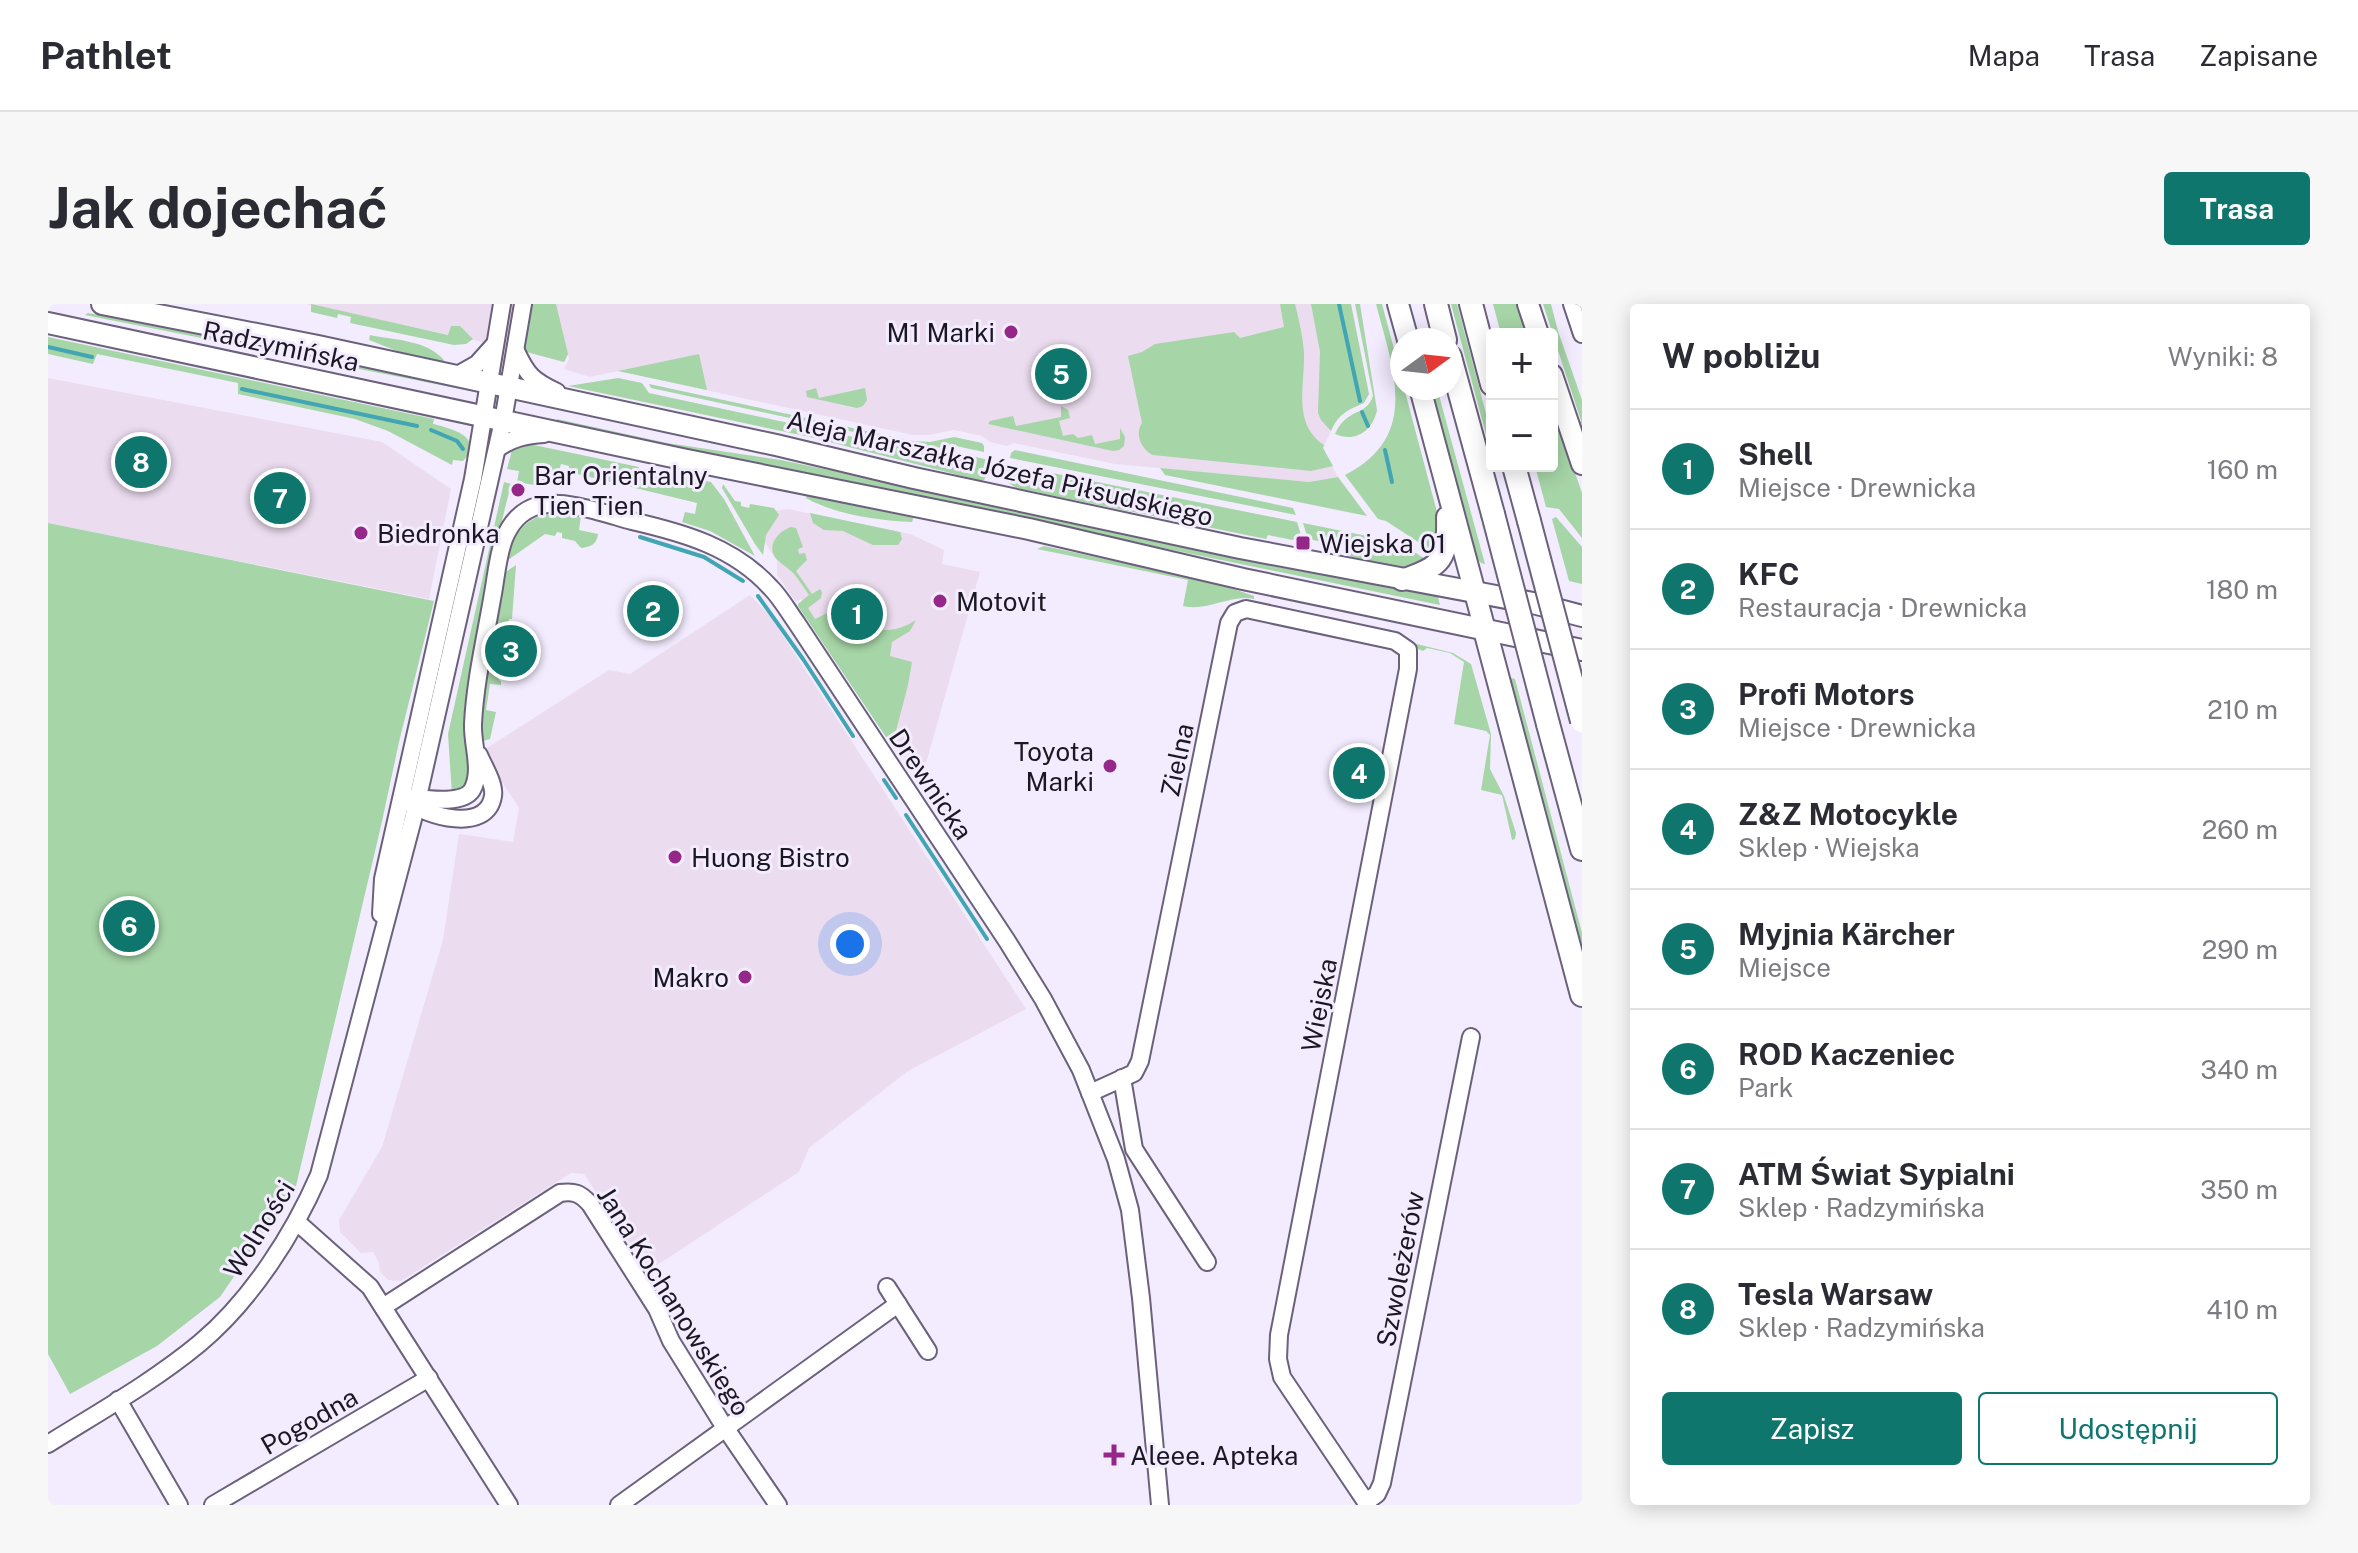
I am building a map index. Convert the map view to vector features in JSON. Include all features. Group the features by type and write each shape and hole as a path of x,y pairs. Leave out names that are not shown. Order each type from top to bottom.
{"highway":[{"path":"1436,304 1442,328"},
{"path":"1471,304 1486,361"},
{"path":"1462,400 1582,849"},
{"path":"1516,472 1582,721"},
{"path":"1485,630 1582,995"}],"main road":[{"name":"Radzymińska","path":"102,304 408,366"},
{"path":"1398,304 1405,328"},
{"path":"1528,304 1536,328"},
{"name":"Radzymińska","path":"48,323 494,419"},
{"name":"Aleja Marszałka Józefa Piłsudskiego","path":"408,366 1014,500 1254,551 1533,603 1582,616"},
{"path":"1558,393 1582,464"},
{"path":"1423,400 1485,630"},
{"name":"Aleja Marszałka Józefa Piłsudskiego","path":"494,419 1029,529 1243,579 1582,650"},
{"path":"1402,580 1437,564 1445,551 1448,542 1446,484"}],"street":[{"name":"Wolności","path":"412,801 497,449 488,384 502,304"},
{"name":"Wolności","path":"48,1444 166,1369 202,1341 237,1307 297,1222 319,1175 378,948 403,865 412,801 480,447 509,388 523,304"},
{"path":"1572,304 1582,334"},
{"path":"454,377 477,364 495,344"},
{"path":"515,349 525,371 537,383 579,403"},
{"path":"449,409 474,432 480,447"},
{"path":"497,449 510,440 527,435 559,433"},
{"name":"Drewnicka","path":"412,801 431,814 462,820 476,816 490,804 492,787 476,748 473,729 476,699 501,550 508,530 519,516 537,506 564,504 686,535 732,555 752,569 773,590 813,648 1036,986 1064,1034 1090,1093 1116,1159 1130,1210 1160,1505"},
{"name":"Zielna","path":"1122,1078 1134,1073 1140,1061 1229,623 1235,613 1246,609 1402,644"},
{"name":"Wiejska","path":"1367,1504 1282,1377 1278,1359 1279,1335 1408,669 1408,650 1402,644"},
{"name":"Szwoleżerów","path":"1367,1504 1382,1483 1471,1037"},
{"path":"1090,1093 1122,1078 1134,1149 1207,1262"},
{"name":"Jana Kochanowskiego","path":"383,1307 560,1193 572,1191 582,1195 657,1309 671,1341 726,1428 778,1505"},
{"path":"297,1222 370,1287 509,1505"},
{"path":"887,1287 928,1351"},
{"path":"619,1505 898,1304"},
{"name":"Pogodna","path":"213,1505 429,1378"},
{"path":"118,1400 179,1505"}],"shaded area":[{"name":"M1 Marki","path":"306,304 1313,304 1331,431 1323,448 1338,477 1309,482 1115,464 1014,443 1007,446 954,430 913,435 618,371 590,377 564,369 568,355 564,362"},
{"path":"48,378 382,442 451,489 429,599 48,523"},
{"path":"788,509 910,534 944,550 942,564 980,572 923,774 907,763 801,599 796,602 777,575 777,561 762,538 759,513"},
{"path":"750,595 770,616 1026,1009 908,1071 809,1148 799,1172 648,1271 584,1174 571,1173 401,1281 388,1280 380,1272 373,1252 361,1253 340,1232 339,1220 382,1147 443,940 459,834 513,842 519,808 498,776 487,748 609,670 630,674"}],"green space":[{"path":"311,304 448,335 451,326 460,326 473,339 466,344 454,345 350,323 351,317 338,314 337,318 311,312"},
{"path":"531,304 556,304 568,354 564,362 523,351"},
{"path":"1280,304 1295,304 1304,353 1304,415 1314,436 1324,445 1333,466 1311,471 1149,453 1139,437 1142,423 1128,356 1155,344 1234,332 1240,338 1284,327"},
{"path":"1311,304 1351,304 1369,394 1364,403 1341,416 1331,431 1318,413 1320,352"},
{"path":"1355,304 1360,304 1377,410 1367,429 1349,437 1335,434 1345,420 1370,403 1373,396"},
{"path":"1376,304 1382,304 1390,334 1390,358"},
{"path":"1451,304 1457,304 1486,413 1486,435 1462,345 1462,328 1457,328"},
{"path":"1493,304 1518,304 1526,328 1499,328"},
{"path":"1543,304 1551,304 1557,328 1551,328"},
{"path":"88,313 472,387 471,391 85,315"},
{"path":"1558,331 1582,400 1582,431 1558,350"},
{"path":"370,335 429,348 444,360 443,366 369,340"},
{"path":"48,337 434,419 433,424 463,435 470,446 469,453 463,461 453,460 452,465 388,431 355,419 238,394 238,383 97,354 93,364 48,354"},
{"path":"699,354 707,390 618,371"},
{"path":"618,378 642,383 649,393 923,452 954,452 989,460 985,479 982,481 810,437 568,386"},
{"path":"649,384 913,441 930,442 954,437 982,443 984,452 956,446 918,446 651,388"},
{"path":"816,388 819,398 865,388 867,400 857,408 807,397 806,391"},
{"path":"1395,400 1407,400 1441,527 1435,545 1429,549 1378,519 1345,475 1369,459 1384,441 1393,421"},
{"path":"1431,400 1440,400 1485,564 1474,555"},
{"path":"1061,406 1068,410 1070,418 1059,421 1063,436 1073,434 1078,438 1092,435 1095,444 1120,439 1120,428 1125,437 1124,446 1113,451 988,424 1013,416 1016,426 1061,417"},
{"path":"557,419 667,443 781,460 1224,553 1437,593 1440,605 556,423"},
{"path":"1558,423 1582,493 1582,538 1559,509 1546,507 1537,472 1558,472"},
{"path":"529,444 639,467 638,471 654,475 655,471 711,482 724,499 755,556 710,531 682,522 685,512 695,514 697,503 569,472 569,466 561,464 555,485 517,482 519,471 507,469 512,450"},
{"path":"1015,450 1293,508 1296,515 1010,458"},
{"path":"1002,463 1297,522 1303,542 1268,535 1266,539 1020,489 1005,479"},
{"path":"1160,468 1309,482 1338,477 1367,516 1165,475"},
{"path":"504,482 511,484 488,577 471,765 467,784 452,795 448,734"},
{"path":"723,484 735,501 741,502 741,506 749,508 750,504 774,508 779,515 766,535 763,555 722,488"},
{"path":"807,495 914,516 912,522 857,516 817,504 806,498"},
{"path":"562,511 581,516 579,530 598,534 595,543 581,548 575,541 562,538 562,533 557,532 555,536 545,534 505,562 512,542 524,526 541,516"},
{"path":"810,513 900,532 902,539 898,545 873,545 843,531 824,530 813,523"},
{"path":"1556,517 1582,547 1582,584 1569,581 1552,519"},
{"path":"48,523 434,601 296,1186 220,1297 157,1346 70,1394 48,1354"},
{"path":"1303,523 1377,539 1353,548 1308,539"},
{"path":"791,527 796,528 803,547 798,549 799,554 805,553 807,560 796,571 812,594 820,589 822,592 821,598 808,608 815,619 836,611 839,621 853,629 857,623 886,630 916,620 910,631 892,642 890,656 912,662 892,746 798,606 809,595 794,574 775,557 773,543"},
{"path":"1382,542 1416,553 1430,562 1399,570 1346,555 1362,549 1364,553 1383,546"},
{"path":"1044,546 1210,581 1254,596 1254,599 1236,599 1201,607 1183,606 1188,580 1037,549"},
{"path":"516,565 512,619 509,619 499,680 501,685 490,684 486,710 496,712 490,739 483,741 482,702 504,573"},
{"path":"1409,642 1453,653 1471,664 1491,734 1490,769 1504,796 1516,833 1515,839 1512,840 1502,795 1481,790 1490,735 1486,731 1454,724 1464,662 1450,653 1427,648 1423,651"},
{"path":"1506,677 1515,679 1582,933 1582,956"}],"waterway":[{"path":"1339,304 1360,401"},
{"path":"48,347 92,357"},
{"path":"242,389 417,426"},
{"path":"1362,412 1368,426"},
{"path":"431,430 457,441 463,449"},
{"path":"1385,450 1392,482"},
{"path":"640,537 704,557 743,581"},
{"path":"758,596 853,736"},
{"path":"884,780 896,798"},
{"path":"906,815 987,939"}],"place":[{"name":"M1 Marki","path":"1011,332"},
{"name":"Myjnia Kärcher","path":"1061,374"},
{"name":"Tesla Warsaw","path":"141,462"},
{"name":"Bar Orientalny Tien Tien","path":"518,490"},
{"name":"ATM Świat Sypialni","path":"280,498"},
{"name":"Biedronka","path":"361,533"},
{"name":"Wiejska 01","path":"1303,543"},
{"name":"Motovit","path":"940,601"},
{"name":"KFC","path":"653,611"},
{"name":"Shell","path":"857,614"},
{"name":"Profi Motors","path":"511,651"},
{"name":"Toyota Marki","path":"1110,766"},
{"name":"Z&Z Motocykle","path":"1359,773"},
{"name":"Huong Bistro","path":"675,857"},
{"name":"ROD Kaczeniec","path":"129,926"},
{"name":"Makro","path":"745,977"},
{"name":"Aleee. Apteka","path":"1114,1455"}]}
